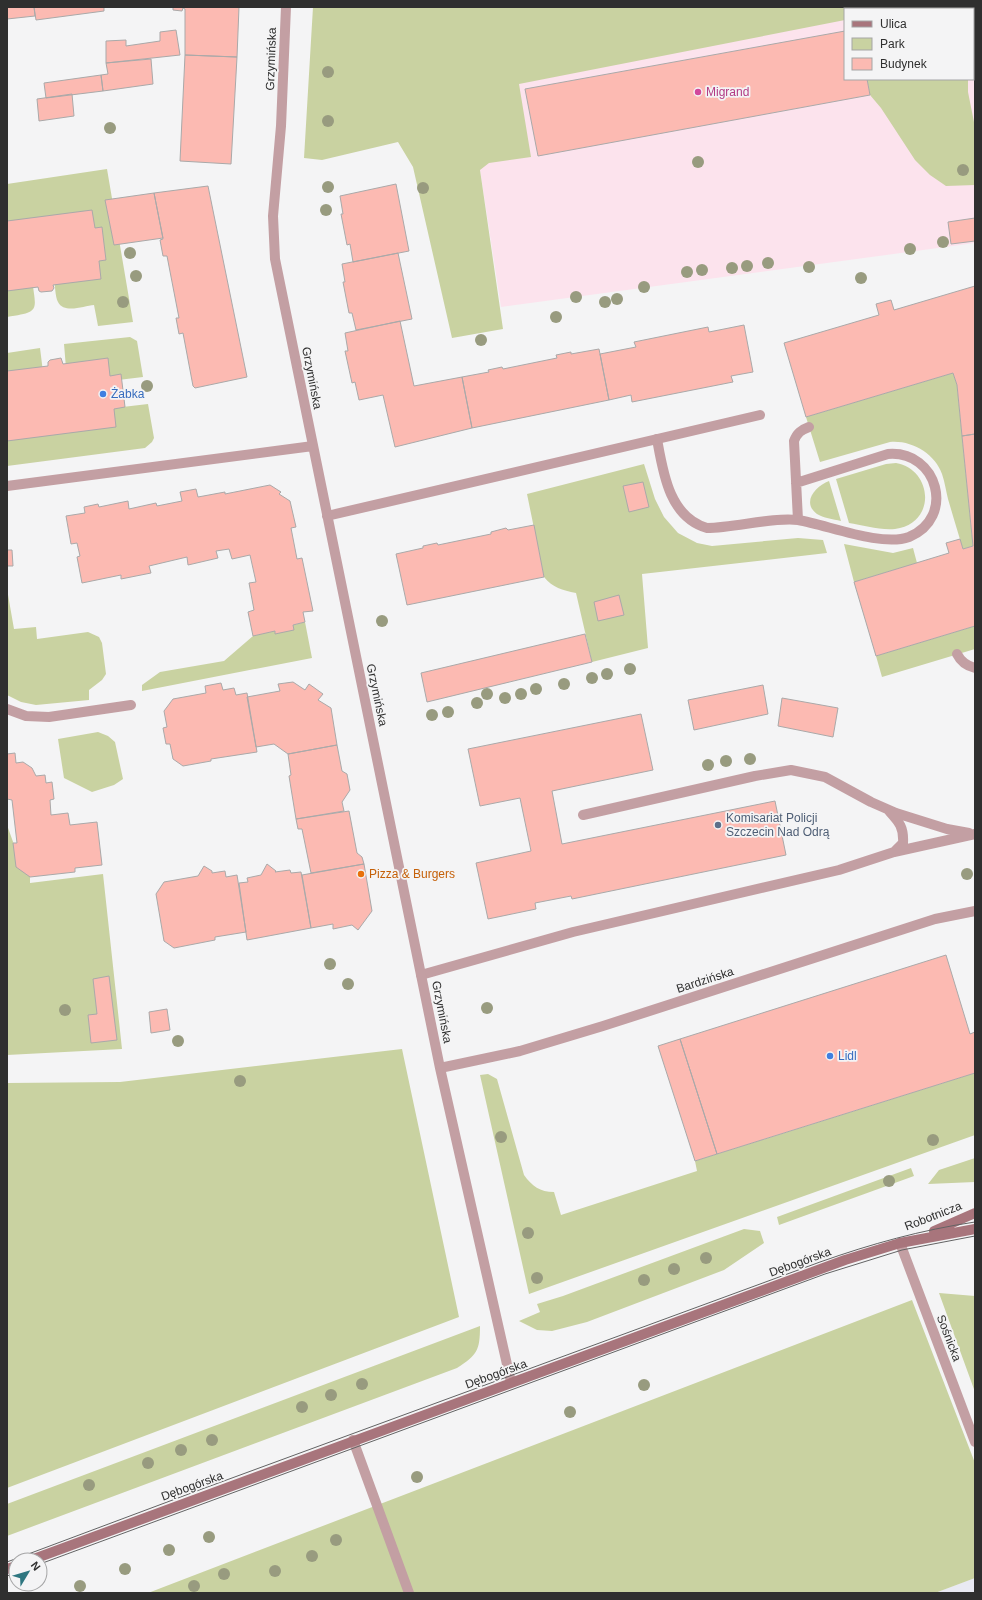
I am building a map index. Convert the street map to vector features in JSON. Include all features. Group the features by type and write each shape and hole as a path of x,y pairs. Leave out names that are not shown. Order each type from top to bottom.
{"street":[{"name":"Grzymińska","path":"286,7 281,126 274,190 273,238 275,259 440,1068 511,1382"},
{"path":"327,516 760,415"},
{"path":"798,520 794,441 800,431 809,428"},
{"path":"656,439 663,468 673,497 683,514 694,524 707,528 798,520 876,538 892,540 902,539 915,533 926,525 933,515 936,498 933,481 924,467 914,459 901,454 888,454 796,483"},
{"path":"7,486 313,446"},
{"path":"957,654 960,660 966,665 975,668"},
{"path":"7,709 26,716 49,717 131,705"},
{"path":"584,815 755,776 791,770 825,777 888,810 947,829 975,834"},
{"path":"888,810 898,821 904,832 903,843 894,852"},
{"path":"421,975 573,932 840,870 894,852 975,834"},
{"name":"Bardzińska","path":"440,1068 520,1051 603,1026 935,919 975,911"},
{"name":"Robotnicza","path":"900,1243 947,1226 975,1213"},
{"name":"Dębogórska","path":"48,1554 838,1262 900,1243 975,1229"},
{"name":"Sośnicka","path":"900,1243 975,1442"},
{"path":"353,1440 409,1593"}],"shaded area":[{"path":"318,7 975,7 975,243 501,307 480,170"},
{"path":"975,1578 975,1593 935,1593"}],"green space":[{"path":"313,7 969,7 844,8 844,20 519,84 531,157 489,163 480,170 503,329 452,338 413,167 398,142 322,160 304,158"},
{"path":"867,80 968,80 968,92 975,127 975,185 946,186 930,175 915,160 881,108 870,95"},
{"path":"107,169 133,322 98,326 94,305 80,308 65,308 61,306 56,297 54,276 32,279 35,298 34,308 26,313 7,317 7,184"},
{"path":"130,337 137,341 143,377 110,381 114,408 148,404 154,438 152,442 145,448 7,466 7,353 40,348 43,372 66,368 64,344"},
{"path":"953,373 957,385 973,546 963,549 942,474 934,460 922,450 914,446 906,443 890,442 820,462 806,417"},
{"path":"896,463 908,467 917,474 922,484 925,494 924,505 920,515 912,523 894,529 881,529 849,523 836,479 886,464"},
{"path":"644,464 655,499 664,517 678,533 697,543 712,546 798,538 823,540 827,553 642,574 648,648 592,662 576,593 558,588 544,577 527,494"},
{"path":"829,481 841,521 817,514 812,509 810,504 810,500 815,490"},
{"path":"844,544 893,553 913,548 917,563 854,582"},
{"path":"7,589 14,629 36,627 37,639 88,632 99,637 102,643 106,674 102,680 89,690 89,700 36,705 21,702 7,695"},
{"path":"305,622 312,658 142,691 142,685 160,672 224,661 253,636"},
{"path":"975,626 975,649 882,677 876,656"},
{"path":"98,732 108,736 115,742 123,779 114,785 92,792 64,778 58,739"},
{"path":"7,825 22,867 30,877 30,883 103,874 122,1049 7,1055"},
{"path":"402,1049 459,1317 7,1488 7,1083 120,1082"},
{"path":"975,1073 975,1135 529,1294 480,1075 488,1074 497,1079 524,1175 540,1190 554,1192 561,1215 697,1171 695,1161"},
{"path":"975,1158 975,1182 928,1184 939,1170"},
{"path":"911,1168 914,1176 779,1225 777,1217"},
{"path":"744,1229 760,1231 764,1243 724,1270 587,1322 552,1331 537,1330 519,1321 540,1312 537,1304 563,1296"},
{"path":"939,1293 975,1296 975,1392"},
{"path":"912,1300 975,1463 975,1578 935,1593 148,1593"},
{"path":"480,1326 479,1341 476,1352 457,1368 7,1536 7,1504"}],"building":[{"path":"7,7 34,7 35,16 7,19"},
{"path":"34,7 104,7 104,11 36,20"},
{"path":"173,7 239,7 237,57 185,55 185,9 183,8 182,11 173,10"},
{"path":"176,30 180,55 106,63 106,41 126,40 126,46 160,41 160,32"},
{"name":"Migrand","path":"844,31 844,80 867,80 870,95 538,156 525,89"},
{"path":"185,55 237,57 231,164 180,161"},
{"path":"151,59 153,84 103,91 101,75 108,74 106,63"},
{"path":"101,75 103,91 46,98 44,83"},
{"path":"72,94 74,116 39,121 37,99"},
{"path":"396,184 409,251 353,262 350,244 347,245 341,214 343,214 340,196"},
{"path":"208,186 247,377 195,388 193,386 183,333 179,334 176,318 179,318 167,256 163,256 160,240 163,239 154,193"},
{"path":"154,193 163,238 114,245 105,200"},
{"path":"92,210 95,228 102,227 106,260 99,261 101,279 53,285 54,288 52,291 41,292 39,291 38,287 7,291 7,221"},
{"path":"975,218 975,241 951,244 948,222"},
{"path":"398,253 412,319 356,330 352,313 349,313 343,282 345,282 342,264"},
{"path":"975,286 975,434 962,436 957,385 953,373 806,417 784,343 879,315 876,304 891,300 894,310"},
{"path":"400,321 414,386 462,377 472,428 395,447 383,395 359,400 355,382 352,383 345,351 348,351 345,333"},
{"path":"744,325 753,372 731,376 733,382 632,402 631,395 609,400 600,354 636,347 634,342 708,327 709,332"},
{"path":"599,349 609,400 472,428 462,377 489,372 488,370 502,367 503,369 557,358 556,355"},
{"path":"61,358 63,364 108,358 110,376 121,374 125,407 114,409 116,427 7,441 7,371 48,366 48,362 50,360"},
{"path":"975,434 975,626 876,656 854,582 949,553 946,543 960,539 963,549 973,546 962,436"},
{"path":"643,482 649,507 629,512 623,486"},
{"path":"270,485 281,492 279,494 290,501 296,527 291,528 297,559 302,558 313,611 303,612 305,622 293,625 294,630 275,634 275,631 253,636 248,612 254,610 249,583 256,582 250,555 232,559 229,549 216,551 218,558 188,565 187,557 149,566 151,573 121,579 121,575 82,583 77,557 80,556 77,543 71,544 66,516 85,513 84,507 98,504 99,507 128,501 129,509 156,503 157,506 182,501 180,492 196,489 198,497 225,492 225,494"},
{"path":"534,525 544,577 407,605 396,554 423,548 423,546 437,543 438,545 491,534 491,532 506,528 508,530"},
{"path":"7,550 12,550 13,566 7,566"},
{"path":"619,595 624,615 598,621 594,602"},
{"path":"585,634 592,662 427,702 421,673"},
{"path":"293,682 305,690 309,684 323,694 318,700 331,708 337,745 288,754 274,744 256,747 247,697 280,691 278,684"},
{"path":"221,683 223,690 234,688 236,695 247,693 257,752 211,759 211,761 183,766 173,759 170,744 166,744 163,728 167,727 164,711 173,699 206,693 205,686"},
{"path":"763,685 768,714 694,730 688,700"},
{"path":"782,698 838,708 833,737 778,726"},
{"name":"Komisariat Policji Szczecin Nad Odrą","path":"641,714 653,770 552,791 562,844 775,801 786,855 572,899 571,896 535,903 536,909 488,919 476,863 531,851 520,798 480,806 468,749"},
{"path":"337,745 342,771 347,774 350,790 342,802 344,811 296,819 289,776 291,775 288,754"},
{"path":"15,753 16,763 23,762 32,768 36,776 45,775 46,783 52,782 54,799 50,800 51,815 68,813 70,825 97,822 102,865 75,868 75,872 30,877 16,867 13,843 17,843 12,800 7,799 7,754"},
{"path":"349,811 357,853 362,857 364,864 311,873 302,829 298,829 296,819"},
{"path":"267,864 276,871 275,872 290,870 291,873 301,872 311,928 247,940 239,883 248,882 247,878 261,875"},
{"path":"364,864 372,911 358,930 352,925 333,929 333,924 311,928 302,875"},
{"path":"204,866 212,871 212,873 225,871 226,877 237,875 246,932 215,937 215,940 174,948 164,941 156,894 164,882 198,876"},
{"name":"Lidl","path":"946,955 970,1034 975,1032 975,1073 717,1154 680,1039"},
{"path":"109,976 117,1040 91,1043 88,1015 97,1014 93,979"},
{"path":"167,1009 170,1030 151,1033 149,1012"},
{"path":"680,1039 717,1154 695,1161 658,1046"}],"tram line":[{"path":"7,1562 820,1262 896,1238 975,1222"},
{"path":"48,1561 825,1274 902,1250 975,1236"}],"place":[{"name":"Migrand","path":"698,92"},
{"name":"Żabka","path":"103,394"},
{"name":"Komisariat Policji Szczecin Nad Odrą","path":"718,825"},
{"name":"Pizza & Burgers","path":"361,874"},
{"name":"Lidl","path":"830,1056"}]}
